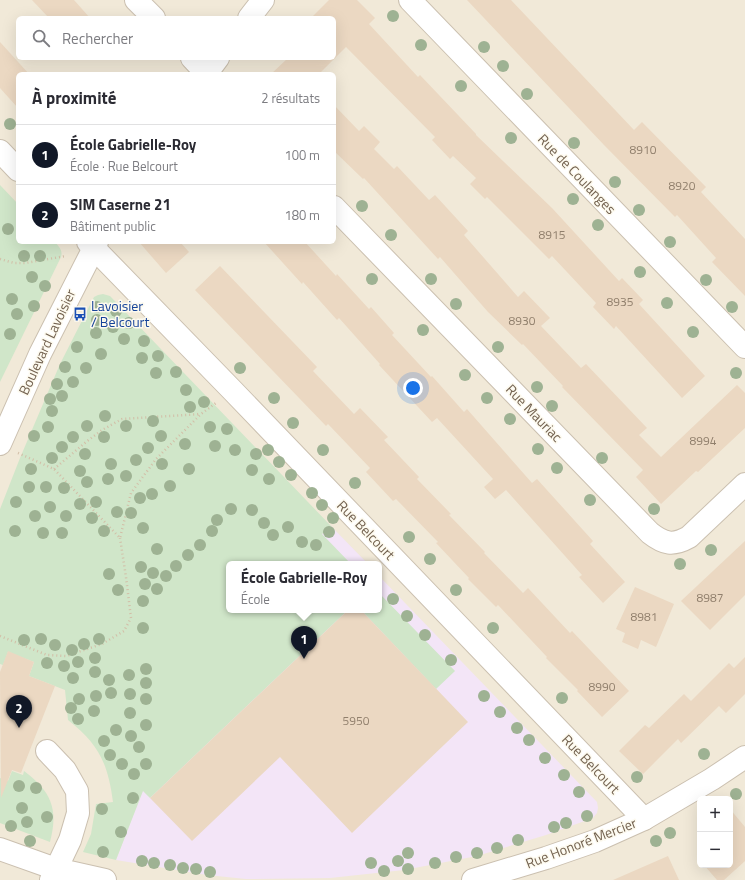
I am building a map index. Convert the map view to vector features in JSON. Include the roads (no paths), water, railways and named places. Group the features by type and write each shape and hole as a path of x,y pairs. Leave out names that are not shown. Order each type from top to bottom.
{"street":[{"path":"136,0 152,16"},
{"path":"251,16 263,0"},
{"name":"Rue de Coulanges","path":"410,0 745,347"},
{"path":"194,60 204,72"},
{"path":"208,72 216,60"},
{"path":"0,151 16,168"},
{"name":"Rue Mauriac","path":"336,209 650,534 658,540 674,543 680,542 689,537 745,484"},
{"name":"Rue Belcourt","path":"93,244 644,819"},
{"name":"Boulevard Lavoisier","path":"7,448 40,354 93,244"},
{"path":"47,751 65,770 76,790 78,813 70,840 54,874"},
{"name":"Rue Honoré Mercier","path":"473,880 546,858 595,841 644,819 712,779 745,757"},
{"path":"0,849 54,874 105,880"}],"place":[{"name":"Lavoisier / Belcourt","path":"80,314"},
{"name":"École Gabrielle-Roy","path":"304,659"},
{"name":"SIM Caserne 21","path":"19,728"}]}
